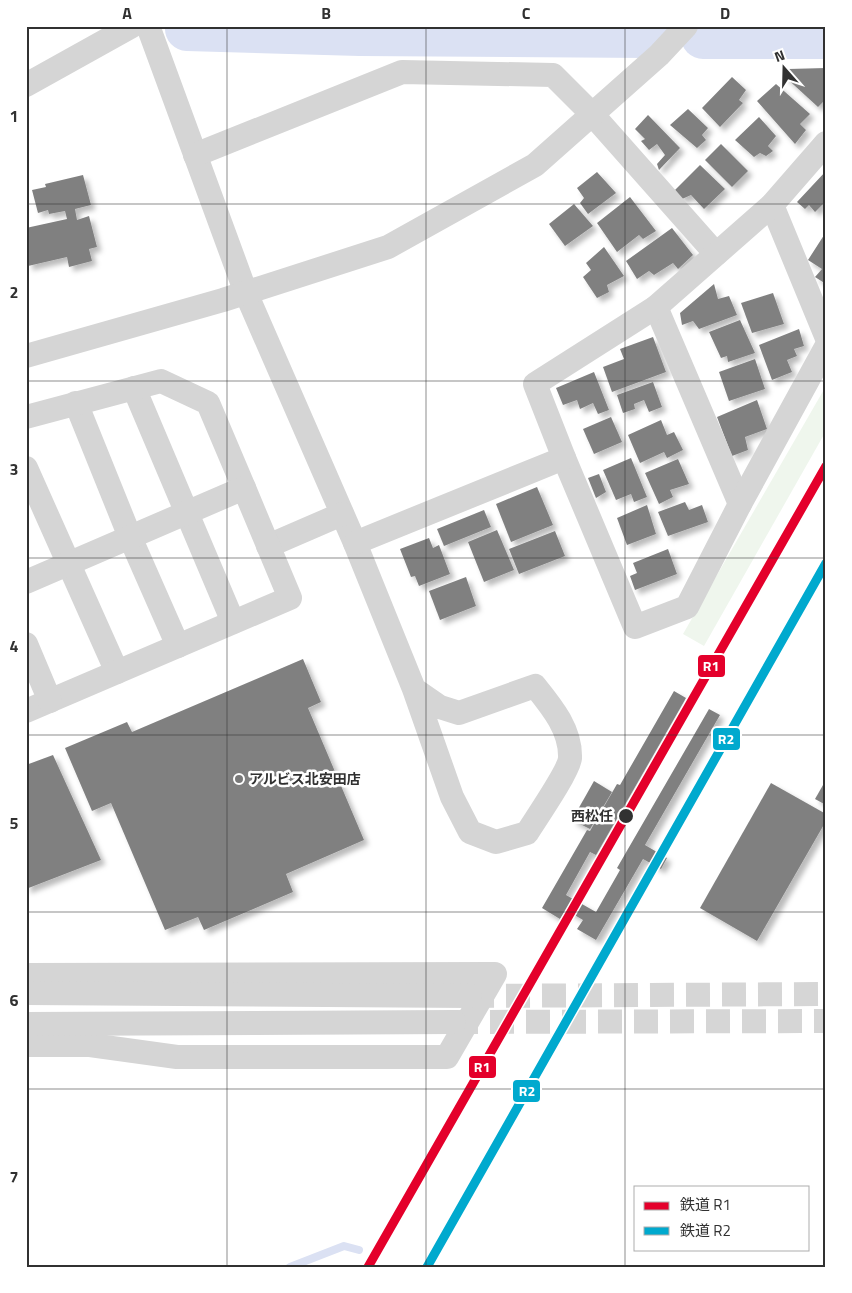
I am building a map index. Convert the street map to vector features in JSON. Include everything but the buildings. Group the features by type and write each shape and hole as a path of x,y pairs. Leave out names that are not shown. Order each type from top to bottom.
{"street":[{"path":"26,85 132,26"},
{"path":"148,26 246,293 355,543 414,689 445,779 470,832 496,842 527,833 570,760 567,735 556,712 535,686 460,713 440,707 414,689"},
{"path":"26,356 246,293 388,247 535,165 658,55 686,26"},
{"path":"195,155 402,72 553,75 592,114 716,254"},
{"path":"826,143 772,205 656,307 535,384 635,627 688,607 740,504 826,346"},
{"path":"772,205 826,336"},
{"path":"656,307 740,504"},
{"path":"26,417 161,381 208,403 290,598 26,711"},
{"path":"134,388 233,622"},
{"path":"76,403 130,537 178,646"},
{"path":"355,543 564,458"},
{"path":"26,468 117,672"},
{"path":"26,582 244,488"},
{"path":"268,546 342,514"},
{"path":"26,644 50,701"},
{"path":"26,975 495,974 447,1056 177,1057 90,1044 26,1044"},
{"path":"26,992 470,996"},
{"path":"26,1024 454,1022"}],"shaded area":[{"path":"826,386 826,431 704,646 683,634"}],"waterway":[{"path":"187,29 360,34 649,36"},
{"path":"703,37 826,37"},
{"path":"290,1267 344,1246 359,1250"}],"tunnel":[{"path":"470,996 826,994"},
{"path":"454,1022 826,1021"}],"rail line":[{"name":"R1","path":"368,1267 826,466"},
{"name":"R2","path":"427,1267 826,563"}],"place":[{"name":"アルビス北安田店","path":"239,779"},
{"name":"西松任","path":"626,816"}]}
